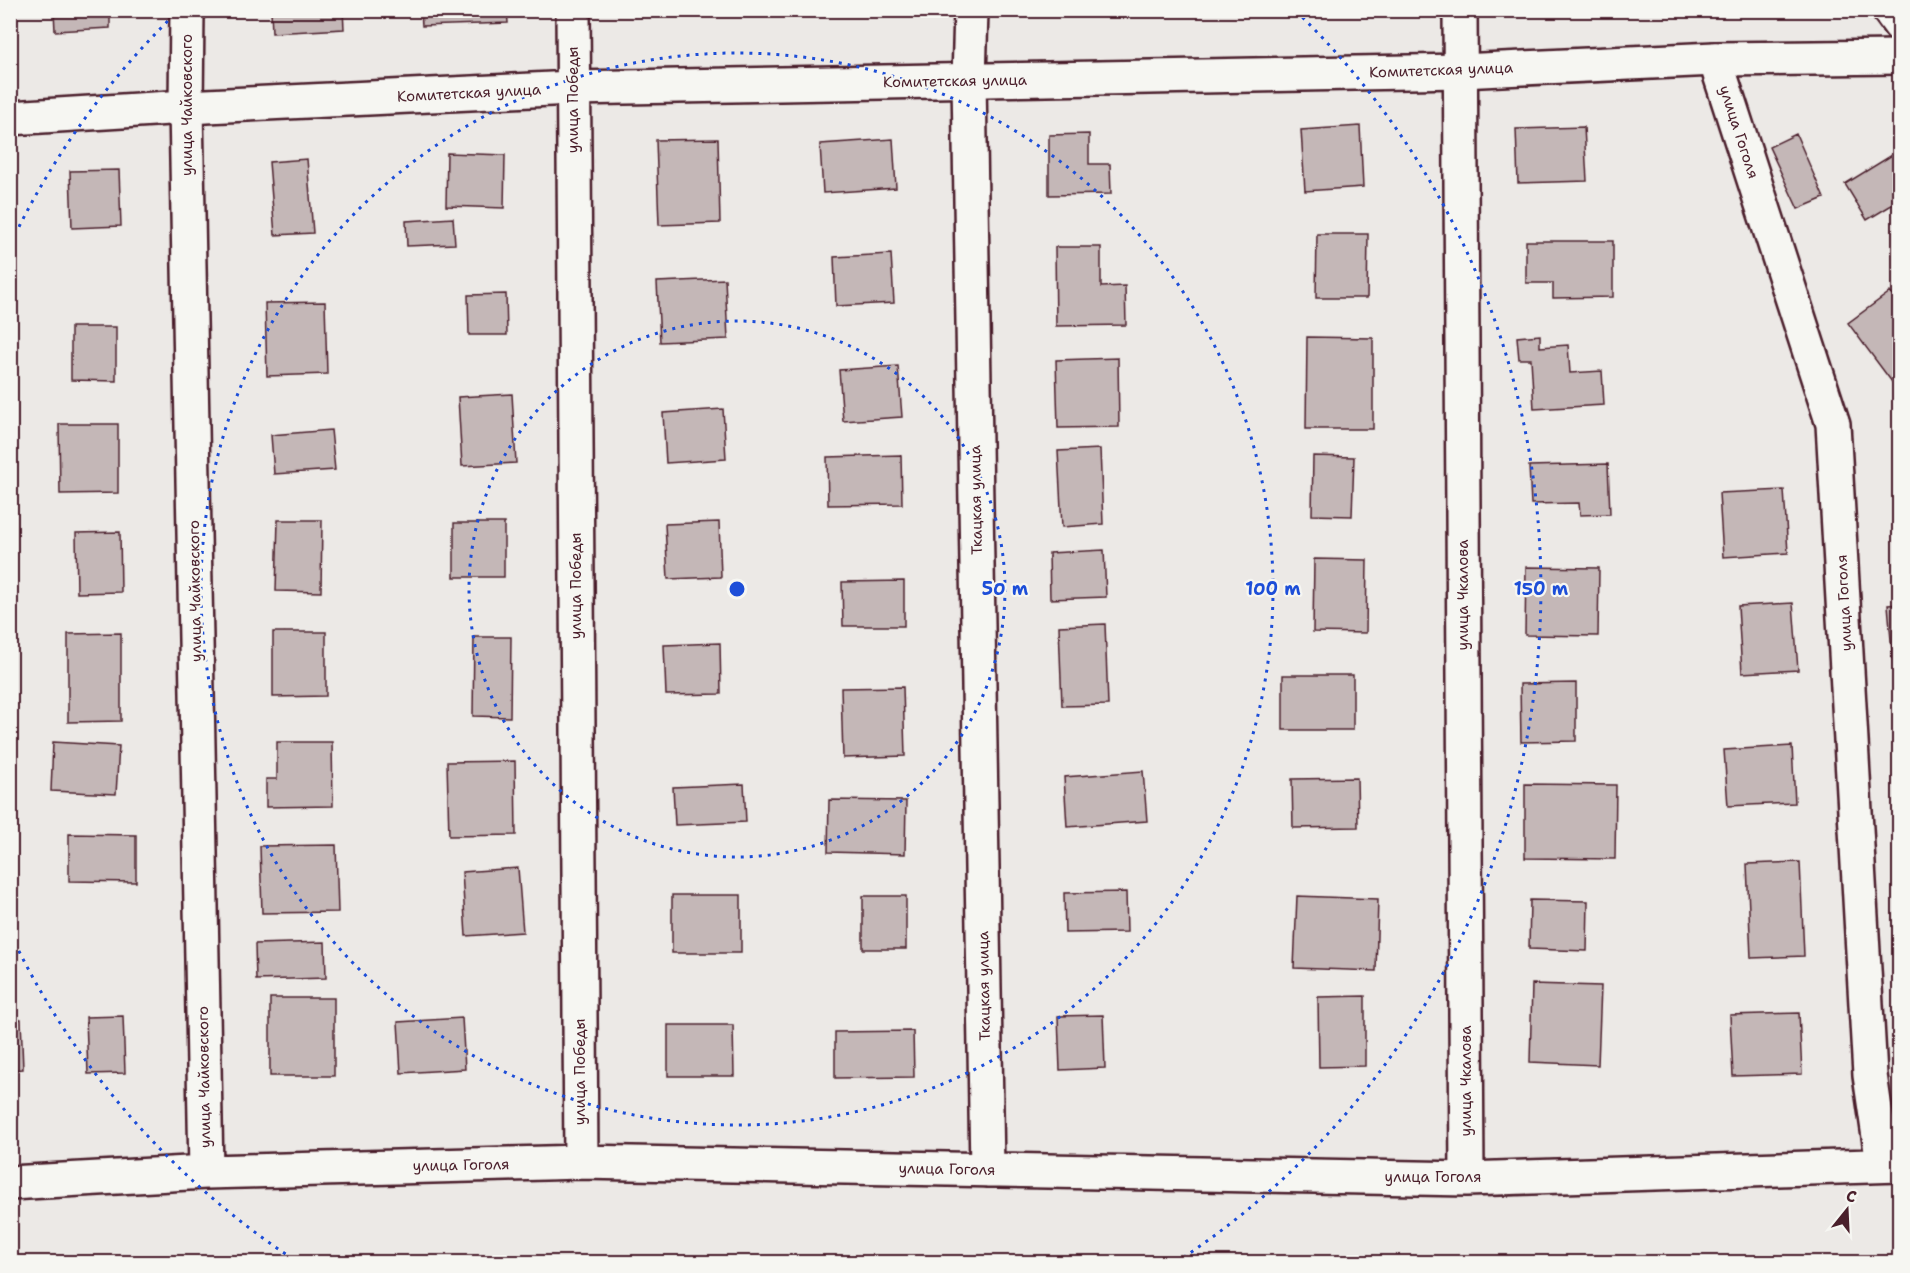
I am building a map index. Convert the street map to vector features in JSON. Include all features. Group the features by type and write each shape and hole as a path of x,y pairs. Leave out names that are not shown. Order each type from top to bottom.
{"street":[{"name":"улица Чайковского","path":"187,10 186,107 206,1172"},
{"name":"улица Победы","path":"573,10 581,1162"},
{"name":"Ткацкая улица","path":"971,10 969,80 987,1170"},
{"name":"улица Чкалова","path":"1460,10 1467,1179"},
{"path":"1889,10 1899,25"},
{"name":"Комитетская улица","path":"10,118 572,88 1461,71 1715,59 1899,57"},
{"name":"улица Гоголя","path":"10,1183 206,1172 581,1162 1467,1179 1892,1165 1870,1075 1833,424 1715,59"}],"building":[{"path":"54,10 110,10 110,28 55,31"},
{"path":"271,10 343,10 344,29 272,33"},
{"path":"421,10 507,10 508,23 422,26"},
{"path":"1057,10 1129,10 1129,12 1057,13"},
{"path":"1285,10 1371,10 1371,11 1285,13"},
{"path":"1360,126 1363,187 1305,191 1301,130"},
{"path":"1584,127 1587,181 1518,183 1516,129"},
{"path":"1089,134 1089,164 1110,164 1111,194 1049,195 1049,135"},
{"path":"1796,134 1824,198 1798,209 1769,147"},
{"path":"718,139 720,223 659,225 656,140"},
{"path":"893,139 896,188 823,193 820,144"},
{"path":"1897,152 1900,156 1900,200 1867,220 1845,184"},
{"path":"447,153 505,155 504,208 446,206"},
{"path":"307,159 313,233 275,235 269,162"},
{"path":"119,170 121,226 72,228 70,171"},
{"path":"453,218 455,244 407,246 406,221"},
{"path":"1317,234 1368,234 1367,298 1316,298"},
{"path":"1526,241 1613,241 1613,297 1553,298 1553,283 1526,283"},
{"path":"1055,247 1101,247 1101,287 1125,286 1126,325 1056,326"},
{"path":"891,254 894,303 836,306 834,257"},
{"path":"725,279 728,339 660,342 657,282"},
{"path":"1890,292 1900,306 1900,383 1895,386 1848,323"},
{"path":"506,294 507,335 469,335 468,295"},
{"path":"325,302 327,374 267,376 265,303"},
{"path":"71,327 116,327 116,381 71,380"},
{"path":"1540,335 1540,347 1568,345 1570,373 1602,371 1604,405 1534,409 1531,359 1519,359 1517,337"},
{"path":"1307,337 1373,338 1373,429 1306,429"},
{"path":"1118,358 1119,427 1058,428 1056,360"},
{"path":"898,366 902,417 843,421 839,370"},
{"path":"512,394 516,463 462,466 458,397"},
{"path":"723,409 726,459 666,463 663,413"},
{"path":"59,424 118,424 118,493 60,494"},
{"path":"331,430 335,470 274,474 271,435"},
{"path":"1100,449 1103,524 1062,527 1058,451"},
{"path":"901,455 902,504 828,505 827,457"},
{"path":"1313,456 1354,457 1352,516 1312,515"},
{"path":"1608,464 1610,514 1580,515 1579,503 1531,504 1529,466"},
{"path":"1784,490 1788,553 1723,557 1719,493"},
{"path":"278,520 322,520 321,592 276,591"},
{"path":"719,522 721,577 668,579 665,524"},
{"path":"454,523 504,523 504,577 454,577"},
{"path":"120,532 121,592 77,593 76,533"},
{"path":"1104,550 1106,597 1050,599 1049,553"},
{"path":"1314,559 1367,560 1366,633 1313,632"},
{"path":"1526,567 1599,568 1598,636 1525,635"},
{"path":"904,581 904,626 843,626 842,582"},
{"path":"1793,603 1798,670 1742,673 1738,606"},
{"path":"1900,604 1900,699 1896,699 1888,605"},
{"path":"1105,624 1108,705 1062,706 1059,626"},
{"path":"273,632 326,632 326,696 273,697"},
{"path":"121,633 121,721 68,722 68,634"},
{"path":"474,637 511,637 510,717 473,716"},
{"path":"720,643 721,694 666,695 664,645"},
{"path":"1283,675 1353,675 1353,730 1283,730"},
{"path":"1576,683 1576,741 1521,742 1520,684"},
{"path":"903,687 905,756 843,758 841,688"},
{"path":"53,742 119,746 116,794 51,791"},
{"path":"277,742 332,742 333,806 266,807 266,779 277,779"},
{"path":"1792,746 1795,803 1728,806 1724,750"},
{"path":"515,761 516,835 449,836 447,762"},
{"path":"1143,771 1147,821 1067,827 1064,777"},
{"path":"1357,778 1358,827 1293,828 1292,779"},
{"path":"744,784 746,822 675,825 673,787"},
{"path":"1525,784 1616,785 1615,859 1525,858"},
{"path":"829,800 906,801 905,854 828,852"},
{"path":"69,834 136,835 136,882 69,881"},
{"path":"336,845 338,912 262,913 260,846"},
{"path":"1800,862 1804,956 1751,958 1747,864"},
{"path":"518,868 523,932 466,936 462,872"},
{"path":"1126,892 1127,932 1065,933 1064,893"},
{"path":"672,895 741,895 741,953 672,953"},
{"path":"863,896 906,896 906,949 863,949"},
{"path":"1297,896 1378,899 1376,971 1294,968"},
{"path":"1530,900 1588,901 1587,951 1529,949"},
{"path":"325,942 326,978 256,980 255,944"},
{"path":"1532,984 1601,986 1598,1065 1530,1062"},
{"path":"1365,996 1365,1066 1319,1067 1318,997"},
{"path":"270,998 334,998 334,1076 270,1076"},
{"path":"1799,1013 1802,1074 1733,1076 1730,1015"},
{"path":"1103,1015 1105,1068 1060,1070 1058,1016"},
{"path":"123,1016 125,1073 88,1074 86,1017"},
{"path":"462,1018 465,1069 401,1073 398,1022"},
{"path":"10,1019 21,1019 23,1069 10,1070"},
{"path":"668,1025 733,1025 734,1076 668,1076"},
{"path":"913,1031 914,1077 835,1078 835,1032"},
{"path":"1461,1257 1462,1262 1401,1262 1401,1260"}]}
